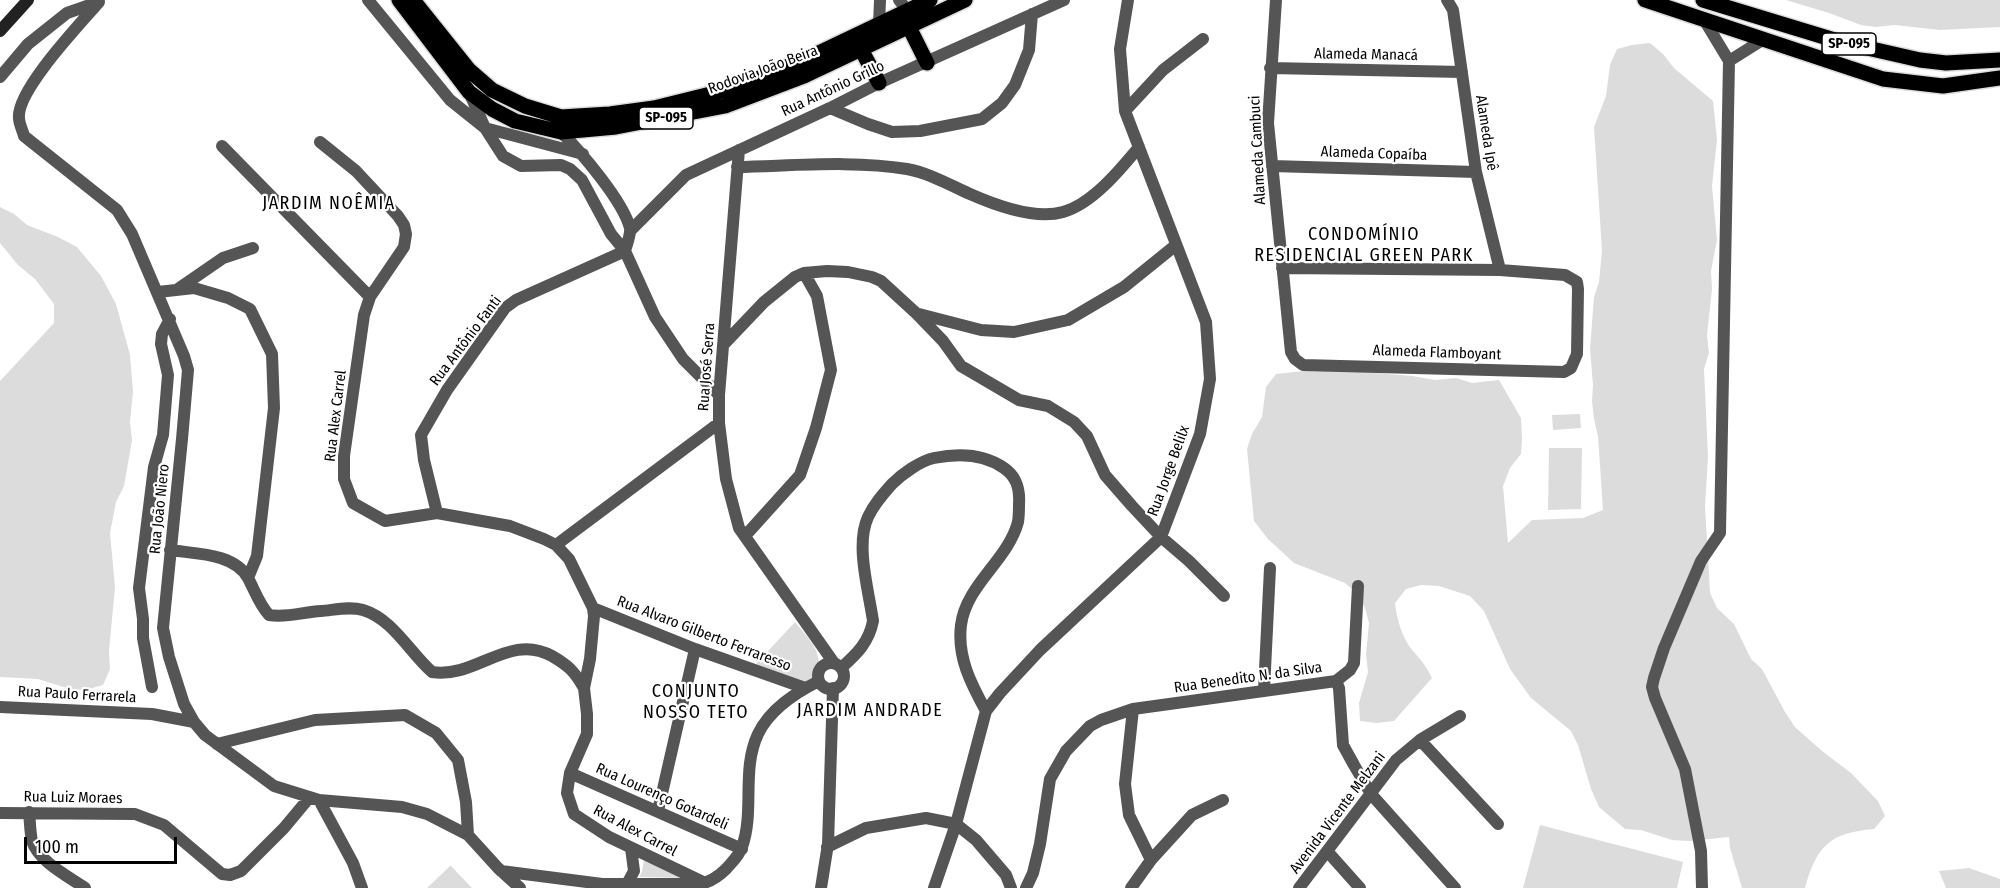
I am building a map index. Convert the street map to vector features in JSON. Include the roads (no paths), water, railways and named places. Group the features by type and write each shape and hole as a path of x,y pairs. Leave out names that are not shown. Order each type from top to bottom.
{"main road":[{"path":"0,31 28,0"},
{"name":"Rodovia João Beira","path":"399,0 469,92 492,109 515,120 561,132 616,127 725,106 862,51 965,0"},
{"name":"Rodovia João Beira","path":"413,0 469,70 492,90 525,106 561,117 654,108 735,88 806,59 879,25 904,5 930,0"},
{"name":"SP-095","path":"1645,0 1883,79 1943,86 2000,78"},
{"name":"SP-095","path":"1702,0 1841,42 1920,60 1946,63 2000,60"},
{"path":"909,27 927,63"},
{"path":"862,51 879,83"}],"street":[{"path":"368,0 450,100 485,128 583,154"},
{"path":"879,25 880,0"},
{"name":"Rua Antônio Grillo","path":"631,230 686,175 879,83 1064,0"},
{"name":"Rua Jorge Belilx","path":"934,888 956,824 986,711 1040,650 1161,537 1200,434 1210,379 1206,322 1125,111 1120,50 1128,0"},
{"name":"Alameda Cambuci","path":"1276,0 1268,123 1291,352 1295,359 1303,365"},
{"name":"Alameda Ipê","path":"1447,0 1453,10 1476,172 1500,270"},
{"path":"0,77 28,44 67,13 100,1"},
{"name":"Rua João Niero","path":"100,1 51,58 24,97 18,117 24,136 117,210 132,234 170,319 188,370 164,628 169,657 184,704 194,722 205,735 274,786 314,799 402,807 447,822 468,835 520,888"},
{"path":"830,108 892,132 920,131 982,119 1002,103 1015,85 1029,50 1032,14"},
{"path":"1702,888 1701,851 1685,769 1652,687 1664,648 1701,561 1720,533 1729,61 1703,18"},
{"path":"1125,111 1163,70 1203,39"},
{"path":"1729,61 1764,39"},
{"name":"Alameda Manacá","path":"1270,68 1462,72"},
{"path":"469,92 485,128 503,156 521,166 561,165 570,169 582,180 611,234 626,251 655,317 683,359 719,395"},
{"path":"561,132 583,154 619,206 631,230 626,251"},
{"name":"Rua Alex Carrel","path":"320,142 356,171 398,216 404,225 406,234 404,247 370,297 364,315 344,456 344,479 353,503 385,521 437,513 510,526 555,545 569,559 593,608 594,616 590,659 584,688 587,734 570,773 567,793 574,814 609,837 705,883"},
{"path":"222,146 370,297"},
{"path":"737,167 882,165 920,172 986,201 1039,215 1064,212 1090,198 1118,172 1139,147"},
{"name":"Rua José Serra","path":"739,150 719,395 719,423 726,479 739,528 838,666"},
{"name":"Alameda Copaíba","path":"1272,166 1476,172"},
{"path":"917,314 981,330 1014,332 1068,320 1124,286 1176,245"},
{"path":"177,290 223,258 253,248"},
{"name":"Rua Antônio Fanti","path":"437,513 422,453 421,435 447,390 505,308 516,300 626,251"},
{"path":"1282,268 1500,270"},
{"name":"Alameda Flamboyant","path":"1303,365 1564,372 1571,368 1577,354 1577,282 1566,274 1500,270"},
{"path":"724,344 764,302 795,277 804,273 848,272 881,281 943,341 961,366 1018,400 1048,406 1074,422 1087,436 1105,475 1161,537 1224,596"},
{"path":"744,536 800,475 816,428 831,370 817,296 804,273"},
{"path":"158,292 194,288 228,298 250,309 272,354 274,408 257,556 248,578"},
{"path":"152,687 143,638 139,588 154,467 160,451 165,424 168,375 161,344 162,334 170,319"},
{"path":"555,545 719,423"},
{"path":"838,666 843,681 833,688 825,687 819,681 818,673 823,666 838,666 865,644 871,633 873,621 863,545 867,519 879,498 899,477 932,458 960,454 992,460 1008,471 1018,483 1020,494 1018,522 1004,551 969,600 961,623 959,646 969,680 986,711"},
{"path":"170,550 224,559 240,567 263,609 269,615 295,615 351,609 372,614 389,626 432,672 456,672 518,649 540,650 573,669 584,688"},
{"path":"1264,690 1270,568"},
{"name":"Rua Benedito N. da Silva","path":"1026,888 1033,873 1040,844 1050,779 1066,751 1090,726 1133,709 1336,681 1350,670 1354,663 1358,586"},
{"name":"Rua Alvaro Gilberto Ferraresso","path":"593,608 695,649 805,688"},
{"path":"658,810 695,649"},
{"path":"501,871 550,883 660,886 718,882 742,849 746,829 750,760 758,733 775,710 805,688 819,681"},
{"path":"1336,681 1339,688 1343,745 1371,794 1455,888"},
{"path":"821,888 827,847 833,688"},
{"name":"Rua Paulo Ferrarela","path":"152,714 184,704"},
{"name":"Rua Paulo Ferrarela","path":"0,707 152,714 194,722"},
{"path":"1133,709 1127,745 1125,784 1129,815 1150,860"},
{"path":"217,744 315,720 405,715 436,733 458,760 466,802 468,835"},
{"name":"Avenida Vicente Melzani","path":"1299,888 1396,759 1420,740 1460,716"},
{"path":"1420,740 1498,824"},
{"name":"Rua Lourenço Gotardeli","path":"570,773 742,849"},
{"path":"314,799 353,863 362,888"},
{"name":"Rua Luiz Moraes","path":"0,813 135,814 164,825 222,874 230,875 241,871 314,799"},
{"path":"1131,888 1150,860 1192,815 1223,800"},
{"path":"29,812 32,839 36,849 47,861 85,888"},
{"path":"827,847 866,828 876,826 926,818 956,824 976,840 1006,875 1011,888"},
{"path":"627,884 634,871 631,848"},
{"path":"1327,851 1360,888"}],"district":[{"name":"JARDIM NOÊMIA","path":"329,204"},
{"name":"CONDOMÍNIO RESIDENCIAL GREEN PARK","path":"1364,245"},
{"name":"CONJUNTO NOSSO TETO","path":"696,702"},
{"name":"JARDIM ANDRADE","path":"870,711"}]}
